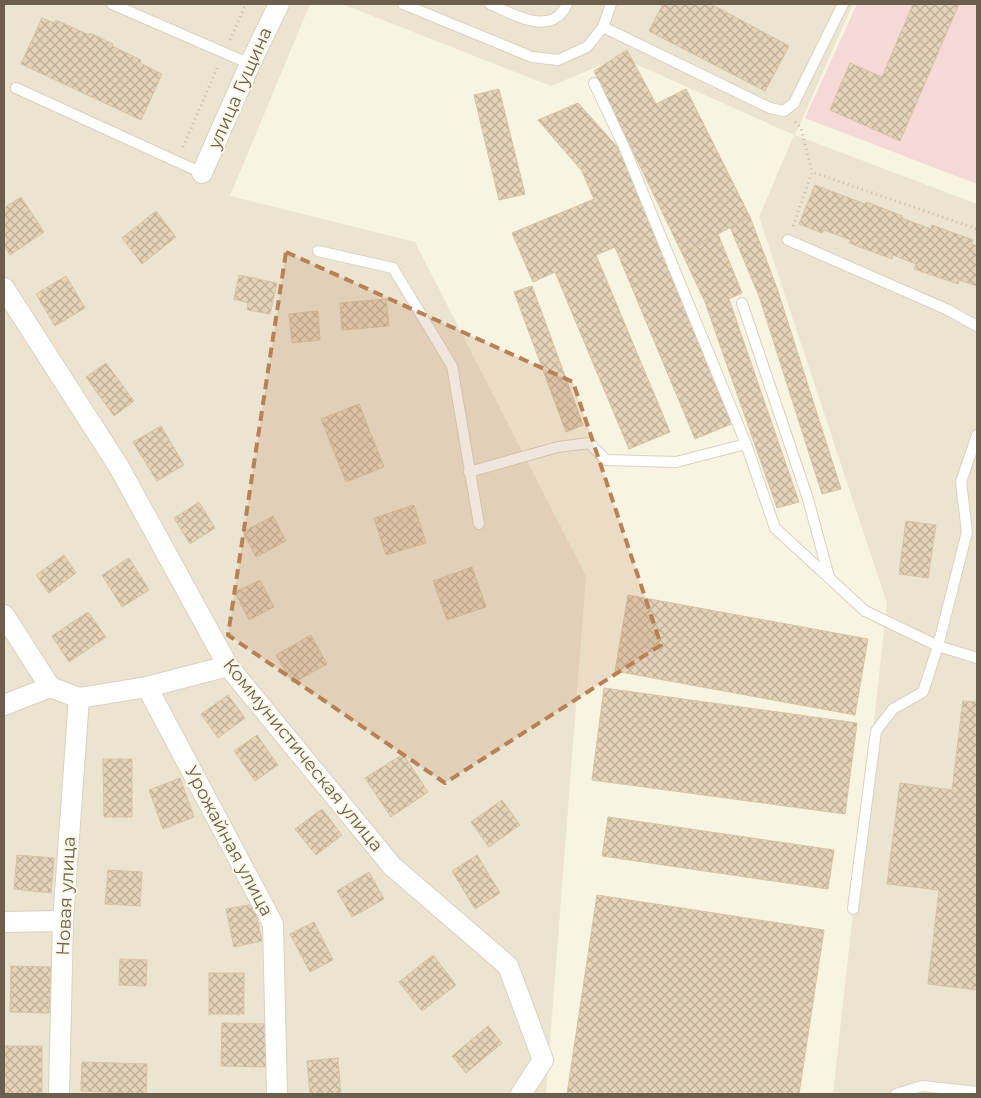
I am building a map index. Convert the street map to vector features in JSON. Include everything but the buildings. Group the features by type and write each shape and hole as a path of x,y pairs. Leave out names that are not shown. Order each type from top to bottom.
{"street":[{"name":"улица Гущина","path":"202,173 250,64 279,4"},
{"name":"Коммунистическая улица","path":"4,288 119,467 228,666 392,866 508,966 543,1060 521,1094"},
{"path":"4,615 50,687 80,698 146,687 228,666"},
{"path":"4,705 50,687"},
{"name":"Урожайная улица","path":"146,687 273,924 277,1094"},
{"name":"Новая улица","path":"59,1094 63,921 80,698"},
{"path":"4,922 63,921"}],"lane":[{"path":"112,4 250,64"},
{"path":"403,4 532,57 558,60 587,47 603,27 611,4"},
{"path":"490,4 532,22 550,21 564,12 567,4"},
{"path":"603,27 770,108 784,112 794,103 840,5"},
{"path":"594,83 625,149 746,444 775,528 865,611 938,646 977,658"},
{"path":"16,88 202,173"},
{"path":"788,240 946,309 977,326"},
{"path":"318,251 393,268 452,366 479,524"},
{"path":"742,303 808,499 830,578"},
{"path":"853,909 876,731 893,709 923,692 938,646 967,532 961,482 977,435"},
{"path":"469,472 558,447 589,443 606,460 676,462 746,444"},
{"path":"896,1094 922,1086 977,1092"}],"path":[{"path":"176,162 246,4"},
{"path":"788,240 812,172 801,128"},
{"path":"812,172 977,229"}],"highlighted area":[{"path":"286,252 573,382 661,645 445,783 228,635"}],"shaded area":[{"path":"4,4 310,4 230,196 415,242 586,576 546,1094 4,1094"},
{"path":"342,4 853,4 795,135 977,204 977,1094 833,1094 887,603 759,217 794,135 620,57 551,86"},
{"path":"857,4 977,4 977,184 805,118"}]}
